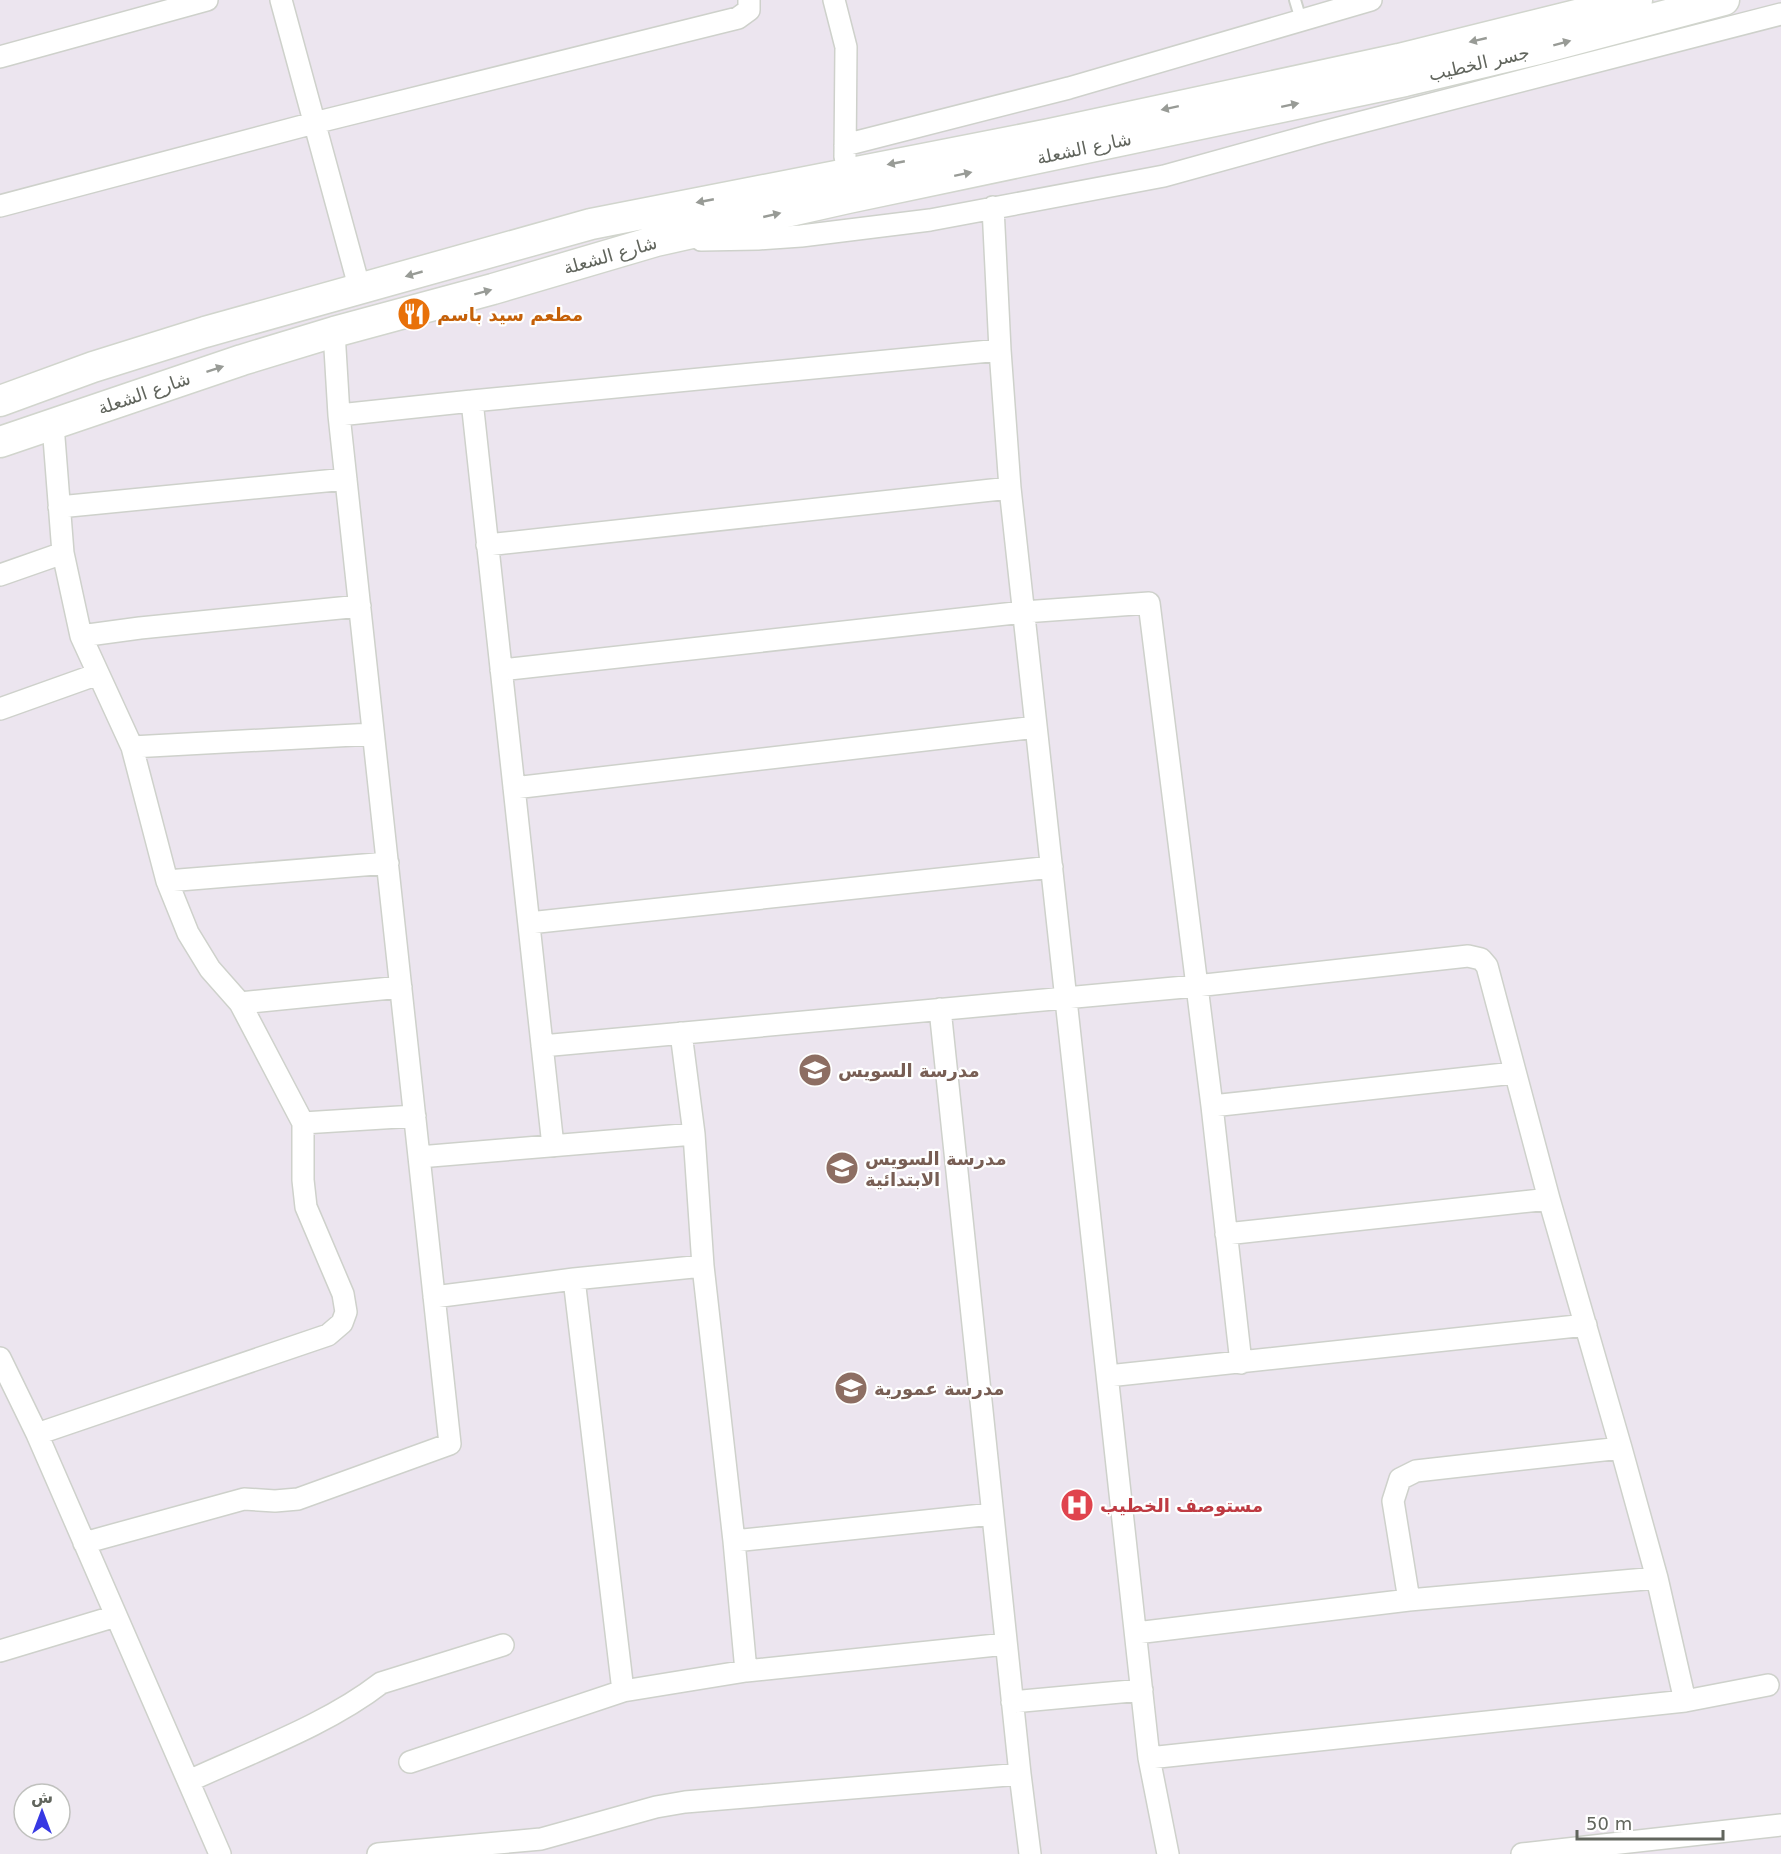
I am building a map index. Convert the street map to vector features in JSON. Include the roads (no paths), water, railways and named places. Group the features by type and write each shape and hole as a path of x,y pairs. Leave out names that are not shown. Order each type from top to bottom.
{"main road":[{"name":"جسر الخطيب","path":"1230,106 1399,59 1637,0"},
{"name":"جسر الخطيب","path":"1230,106 1405,81 1535,50 1724,0"},
{"name":"شارع الشعلة","path":"0,401 149,349 283,309 360,290 591,224 845,159 1050,134 1230,106"},
{"name":"شارع الشعلة","path":"0,442 211,370 334,332 493,289 656,241 848,198 1230,106"}],"street":[{"path":"0,57 207,0"},
{"path":"280,0 360,290"},
{"path":"0,206 314,123 738,18 749,10 749,0"},
{"path":"834,0 846,47 845,159 1070,88 1298,10 1371,0"},
{"path":"656,241 758,239 811,235 930,220 1164,176 1323,132 1781,14"},
{"path":"993,207 1010,488 1149,1758 1168,1854"},
{"path":"84,1543 244,1499 274,1501 298,1499 450,1444 339,415 334,332"},
{"path":"339,415 1000,350"},
{"path":"472,401 553,1146"},
{"path":"37,1434 328,1335 342,1323 346,1312 343,1294 306,1207 303,1180 303,1123 240,1003 210,969 188,933 167,881 132,747 81,636 63,553 53,425"},
{"path":"59,507 346,479"},
{"path":"487,545 1010,488"},
{"path":"0,575 63,553"},
{"path":"501,670 1024,612 1149,603 1212,1106 1241,1363"},
{"path":"81,636 360,606"},
{"path":"0,709 98,674"},
{"path":"514,788 1036,727"},
{"path":"132,747 374,734"},
{"path":"167,881 388,863"},
{"path":"529,922 1052,867"},
{"path":"542,1046 1196,986 1468,956 1481,959 1487,966 1549,1199 1622,1448 1657,1578 1685,1701"},
{"path":"240,1003 401,987"},
{"path":"940,1010 1030,1854"},
{"path":"681,1033 694,1134 703,1266 746,1671"},
{"path":"1212,1106 1514,1073"},
{"path":"303,1123 415,1116"},
{"path":"419,1157 694,1134"},
{"path":"1226,1234 1549,1199"},
{"path":"434,1297 574,1279 703,1266"},
{"path":"574,1279 623,1690"},
{"path":"1108,1377 1586,1325"},
{"path":"0,1358 37,1434 220,1854"},
{"path":"1409,1600 1393,1501 1400,1479 1416,1470 1622,1448"},
{"path":"734,1541 992,1514"},
{"path":"1136,1633 1409,1600 1657,1578"},
{"path":"0,1651 116,1616"},
{"path":"410,1762 623,1690 746,1671 1006,1644"},
{"path":"189,1781 313,1724 367,1694 381,1683 502,1645"},
{"path":"1149,1758 1685,1701 1768,1685"},
{"path":"1012,1702 1142,1690"},
{"path":"378,1854 541,1839 656,1807 685,1802 1020,1774"},
{"path":"1522,1854 1781,1825"}],"place":[{"name":"مطعم سيد باسم","path":"414,314"},
{"name":"مدرسة السويس","path":"815,1070"},
{"name":"مدرسة السويس الابتدائية","path":"842,1168"},
{"name":"مدرسة عمورية","path":"851,1388"},
{"name":"مستوصف الخطيب","path":"1077,1505"}]}
